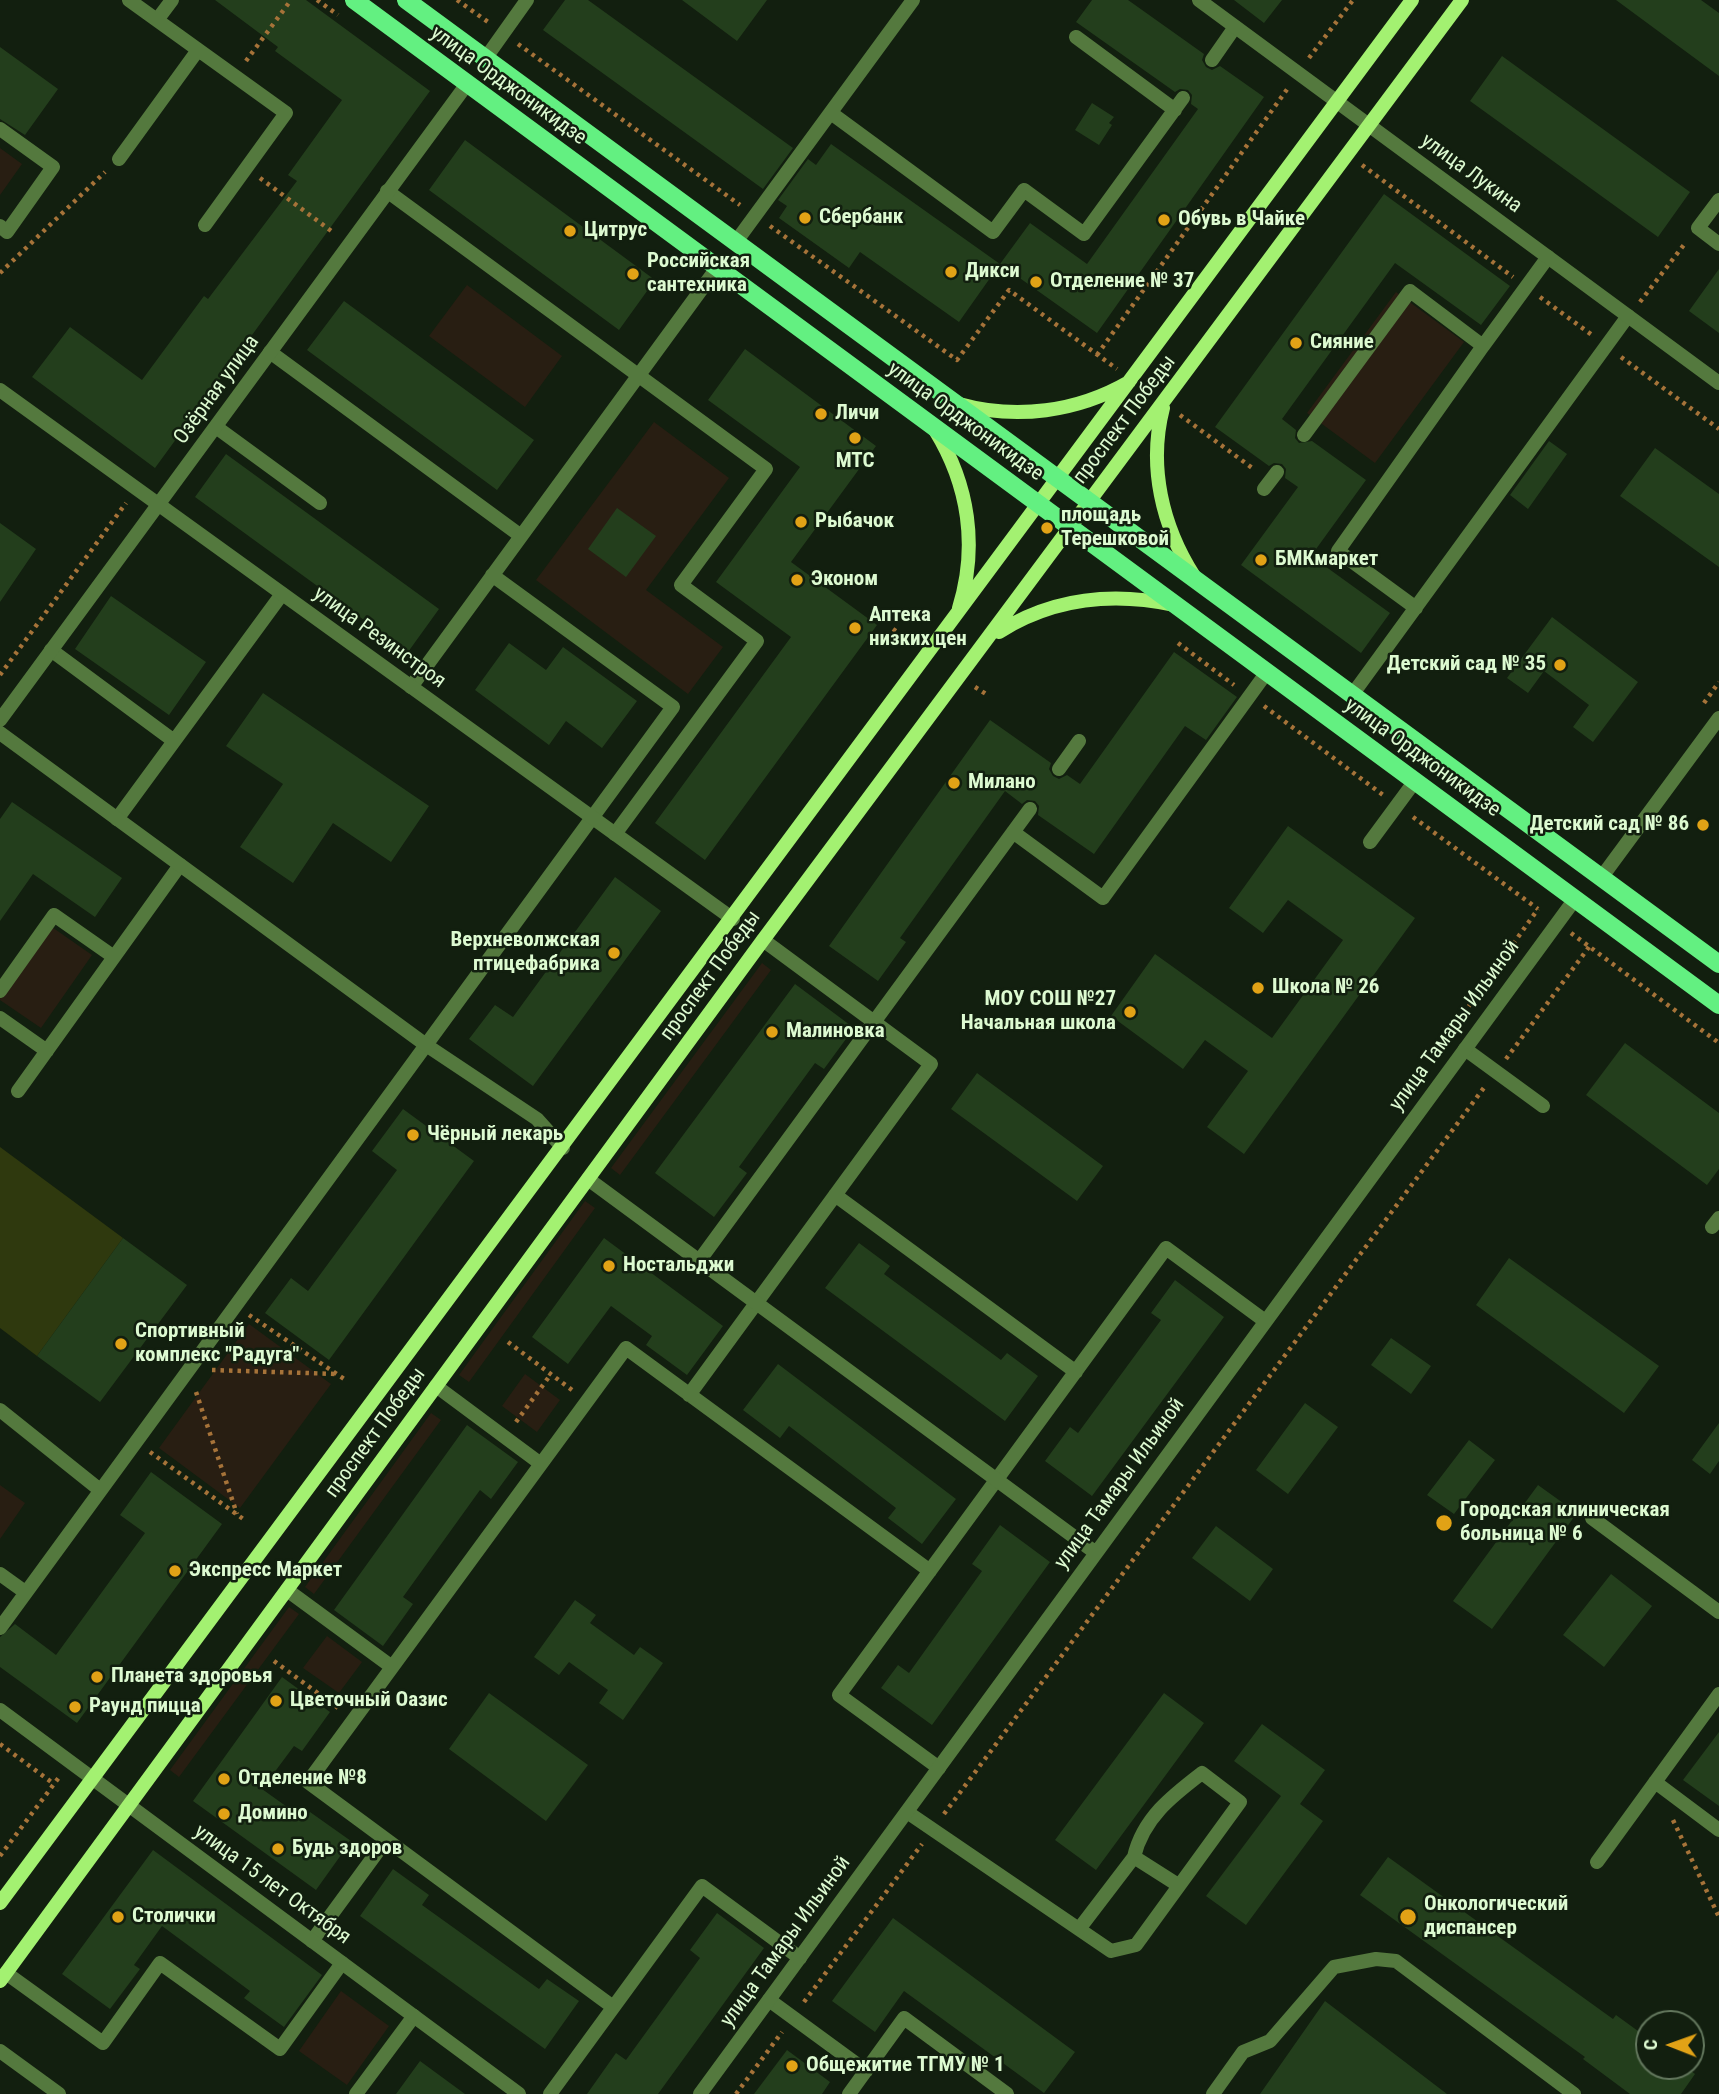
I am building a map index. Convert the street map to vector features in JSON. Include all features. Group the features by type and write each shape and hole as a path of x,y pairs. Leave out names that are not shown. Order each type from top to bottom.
{"main road":[{"name":"улица Орджоникидзе","path":"354,0 1719,1005"},
{"name":"улица Орджоникидзе","path":"406,0 1719,964"},
{"name":"проспект Победы","path":"0,1903 563,1149 1412,0"},
{"name":"проспект Победы","path":"3,1977 763,940 992,636 1462,0"},
{"path":"951,402 989,411 1048,410 1087,401 1133,380"},
{"path":"1164,403 1157,458 1162,501 1175,542 1197,580"},
{"path":"934,428 954,467 966,509 969,552 957,616"},
{"path":"992,636 1029,615 1070,602 1114,597 1178,606"}],"street":[{"path":"129,0 286,113 205,225"},
{"path":"158,20 172,0"},
{"path":"485,58 527,0"},
{"path":"735,243 913,0"},
{"name":"улица Лукина","path":"1199,0 1719,383"},
{"path":"1212,60 1236,27"},
{"path":"831,113 993,232 1024,190 1084,234 1179,104 1076,37"},
{"path":"119,159 198,50"},
{"name":"Озёрная улица","path":"0,720 467,84"},
{"path":"0,129 53,167 7,232 0,226"},
{"path":"387,191 766,470 681,585 757,640 615,834"},
{"path":"1719,200 1698,228 1719,244"},
{"path":"1416,608 1338,551 1548,257"},
{"path":"411,687 717,268"},
{"path":"1304,435 1409,291 1483,346"},
{"path":"1352,695 1628,316"},
{"path":"270,352 521,536"},
{"name":"улица Резинстроя","path":"0,390 733,919"},
{"path":"216,427 320,503"},
{"path":"1264,489 1277,472"},
{"path":"0,1628 673,708 492,575"},
{"path":"117,819 282,594"},
{"path":"51,650 174,741"},
{"path":"1013,832 1103,898 1267,672"},
{"path":"1601,878 1719,718"},
{"path":"0,733 426,1045 537,1119 563,1149"},
{"path":"1059,769 1079,741"},
{"path":"1370,842 1415,781"},
{"path":"699,1261 1030,809"},
{"path":"18,1091 180,864"},
{"name":"улица Тамары Ильиной","path":"700,2094 1575,899"},
{"path":"0,991 54,915 114,957"},
{"path":"689,1395 931,1064 763,940"},
{"path":"0,1017 47,1051"},
{"path":"1465,1049 1544,1106"},
{"path":"588,1179 1096,1553"},
{"path":"835,1195 1076,1372"},
{"path":"939,1768 839,1695 1166,1248 1265,1321"},
{"path":"613,2007 308,1783 626,1348 930,1571"},
{"path":"436,1386 541,1464"},
{"path":"0,1410 100,1490"},
{"path":"1592,1518 1719,1612"},
{"path":"0,1574 25,1592"},
{"path":"287,1590 392,1668"},
{"path":"1597,1862 1719,1694"},
{"name":"улица 15 лет Октября","path":"0,1710 519,2094"},
{"path":"907,1812 1111,1951 1136,1945 1240,1802 1202,1773 1164,1802 1138,1839 1134,1857 1079,1929"},
{"path":"1655,1782 1719,1830"},
{"path":"312,1941 386,1840"},
{"path":"1134,1857 1178,1885"},
{"path":"550,2094 702,1886 800,1958"},
{"path":"1213,2094 1243,2052 1270,2040 1334,1968 1376,1959 1396,1961 1574,2094"},
{"path":"3,1977 103,2043 160,1963 280,2049 342,1963"},
{"path":"769,2000 866,2071"},
{"path":"356,2094 414,2016"},
{"path":"849,2094 904,2018 1007,2094"},
{"path":"0,2051 59,2094"}],"path":[{"path":"235,76 291,0"},
{"path":"457,0 957,360 1009,290"},
{"path":"1097,355 1353,0"},
{"path":"0,273 119,159"},
{"path":"1359,163 1719,429"},
{"path":"246,168 349,244"},
{"path":"1628,316 1698,228"},
{"path":"0,675 136,489"},
{"path":"1178,643 1719,1043"},
{"path":"736,2094 1589,947"},
{"path":"235,1306 347,1381"},
{"path":"508,1342 587,1401"},
{"path":"237,1514 188,1370 337,1374"},
{"path":"505,1437 551,1374"},
{"path":"136,1442 246,1521"},
{"path":"274,1661 354,1720"},
{"path":"0,1744 54,1784"},
{"path":"0,1856 60,1776"},
{"path":"1673,1819 1719,1917"}],"shaded area":[{"path":"0,148 22,164 0,195"},
{"path":"467,285 562,356 525,407 429,336"},
{"path":"1396,292 1464,342 1375,463 1307,413"},
{"path":"654,422 729,478 646,590 723,647 688,694 536,580"},
{"path":"49,925 92,955 41,1028 0,1000 0,996"},
{"path":"762,963 771,970 620,1175 611,1168"},
{"path":"0,1147 123,1238 37,1356 0,1328"},
{"path":"585,1201 595,1208 469,1382 459,1375"},
{"path":"249,1324 331,1384 240,1508 159,1448"},
{"path":"525,1374 560,1400 537,1432 502,1406"},
{"path":"431,1413 441,1420 314,1594 305,1587"},
{"path":"0,1485 25,1503 0,1539"},
{"path":"289,1607 299,1614 179,1777 170,1770"},
{"path":"327,1636 362,1662 339,1693 303,1668"},
{"path":"341,1991 389,2026 347,2085 299,2051"}],"building":[{"path":"215,0 306,0 430,91 155,468 32,377 70,327 142,380 204,296 208,299 297,181 288,175 342,100 275,51 278,47"},
{"path":"565,0 588,0 793,148 763,189 543,30"},
{"path":"682,0 767,0 737,41"},
{"path":"1092,0 1128,0 1204,54 1202,60 1206,67 1212,70 1220,66 1264,97 1097,333 1000,264 1030,223 1087,264 1198,109 1191,104 1192,95 1188,90 1180,89 1175,92 1076,22"},
{"path":"1234,0 1282,0 1264,23"},
{"path":"1616,0 1701,0 1719,13 1719,76"},
{"path":"0,47 58,89 25,135 0,119"},
{"path":"1502,56 1690,192 1658,237 1470,101"},
{"path":"1092,103 1114,117 1099,145 1075,130"},
{"path":"465,140 655,280 619,330 429,190"},
{"path":"831,144 1000,264 959,322 860,252 849,268 779,218 787,206 778,200 808,159 816,165"},
{"path":"1384,194 1510,286 1481,325 1395,263 1282,419 1296,430 1295,438 1299,443 1312,441 1366,480 1311,556 1390,613 1361,653 1241,565 1298,487 1285,478 1286,469 1282,464 1274,463 1269,466 1215,427"},
{"path":"1719,269 1719,333 1689,311"},
{"path":"344,301 534,440 497,490 307,350"},
{"path":"745,349 876,446 791,562 877,625 705,860 655,823 791,637 716,582 800,467 708,400"},
{"path":"1549,441 1567,454 1528,509 1510,495"},
{"path":"1655,448 1719,494 1719,567 1620,496"},
{"path":"226,454 439,609 408,652 195,497"},
{"path":"617,508 656,536 626,577 588,549"},
{"path":"0,523 36,549 0,602"},
{"path":"111,596 206,662 169,715 75,649"},
{"path":"1552,617 1638,682 1593,742 1573,727 1589,705 1544,671 1528,693 1507,678"},
{"path":"509,643 546,670 563,647 637,701 602,748 566,721 549,745 475,690"},
{"path":"1174,652 1237,697 1206,740 1185,726 1094,854 1038,815 1039,806 1035,801 1027,800 1022,804 1005,791 900,938 906,942 878,981 829,946 990,720 1051,763 1049,769 1053,776 1059,779 1067,775 1080,784"},
{"path":"263,693 429,806 391,862 333,823 293,883 240,847 283,784 226,746"},
{"path":"12,802 122,878 95,917 33,874 0,921 0,819"},
{"path":"1288,826 1415,918 1244,1154 1207,1127 1248,1071 1205,1040 1183,1069 1111,1016 1155,954 1272,1038 1343,940 1288,900 1263,933 1229,908"},
{"path":"615,877 661,911 533,1086 469,1039 495,1005 513,1017"},
{"path":"795,984 854,1028 824,1069 815,1063 739,1167 747,1173 714,1217 655,1173"},
{"path":"1625,1043 1719,1113 1719,1169 1707,1185 1586,1095"},
{"path":"977,1073 1103,1166 1077,1201 951,1109"},
{"path":"403,1109 474,1161 329,1360 265,1313 291,1278 308,1291 397,1170 372,1151"},
{"path":"123,1238 187,1285 100,1402 37,1356"},
{"path":"604,1238 723,1326 687,1375 646,1345 652,1336 611,1306 568,1364 532,1337"},
{"path":"859,1243 890,1266 884,1274 1001,1360 1007,1353 1038,1376 1005,1421 825,1288"},
{"path":"1509,1258 1659,1366 1624,1413 1476,1305"},
{"path":"1175,1280 1224,1317 1092,1496 1045,1461 1070,1427 1078,1433 1161,1320 1151,1313"},
{"path":"1391,1338 1431,1366 1411,1394 1371,1365"},
{"path":"778,1364 956,1499 922,1544 888,1518 896,1508 789,1426 780,1438 743,1410"},
{"path":"1305,1403 1338,1427 1288,1494 1256,1470"},
{"path":"1719,1423 1719,1461 1710,1474 1692,1460"},
{"path":"467,1425 518,1462 491,1499 480,1490 403,1597 413,1604 383,1646 334,1610"},
{"path":"1469,1440 1495,1460 1454,1514 1427,1495"},
{"path":"151,1472 222,1524 77,1723 0,1667 0,1637 15,1624 56,1655 145,1533 120,1515"},
{"path":"1538,1485 1577,1513 1492,1629 1453,1601"},
{"path":"1000,1525 1050,1562 932,1725 881,1688 898,1665 909,1673 982,1571 972,1564"},
{"path":"1216,1526 1273,1569 1250,1601 1192,1558"},
{"path":"1611,1574 1652,1606 1604,1667 1563,1635"},
{"path":"575,1600 596,1615 590,1623 634,1655 640,1647 663,1663 623,1720 599,1703 608,1690 569,1662 559,1675 534,1657"},
{"path":"282,1677 330,1712 302,1751 294,1746 262,1789 304,1819 310,1812 351,1841 316,1890 193,1801"},
{"path":"489,1693 588,1765 546,1821 449,1749"},
{"path":"1164,1693 1204,1723 1096,1870 1055,1840"},
{"path":"1262,1724 1325,1770 1300,1804 1323,1821 1246,1925 1206,1896 1281,1796 1234,1761"},
{"path":"1719,1732 1719,1806 1683,1780"},
{"path":"153,1850 322,1975 284,2027 244,1998 250,1991 162,1926 134,1965 140,1969 110,2009 62,1974"},
{"path":"1388,1857 1613,2019 1616,2015 1635,2029 1635,2080 1691,2080 1681,2094 1630,2094 1583,2059 1585,2057 1360,1895"},
{"path":"393,1869 429,1895 422,1905 539,1989 547,1979 579,2001 545,2049 360,1916"},
{"path":"717,1913 764,1948 658,2094 587,2094 616,2053 626,2060 700,1958 690,1950"},
{"path":"893,1918 1075,2052 1044,2093 904,1991 875,2032 832,2001"},
{"path":"1325,2001 1447,2094 1260,2094"},
{"name":"Общежитие ТГМУ № 1","path":"787,2050 830,2082 822,2094 754,2094"},
{"path":"420,2061 465,2094 396,2094"}],"place":[{"name":"Сбербанк","path":"805,218"},
{"name":"Обувь в Чайке","path":"1164,220"},
{"name":"Цитрус","path":"570,231"},
{"name":"Дикси","path":"951,272"},
{"name":"Российская сантехника","path":"633,274"},
{"name":"Отделение № 37","path":"1036,282"},
{"name":"Сияние","path":"1296,343"},
{"name":"Личи","path":"821,414"},
{"name":"МТС","path":"855,438"},
{"name":"Рыбачок","path":"801,522"},
{"name":"площадь Терешковой","path":"1047,528"},
{"name":"БМКмаркет","path":"1261,560"},
{"name":"Эконом","path":"797,580"},
{"name":"Аптека низких цен","path":"855,628"},
{"name":"Детский сад № 35","path":"1560,665"},
{"name":"Милано","path":"954,783"},
{"name":"Детский сад № 86","path":"1703,825"},
{"name":"Верхневолжская птицефабрика","path":"614,953"},
{"name":"Школа № 26","path":"1258,988"},
{"name":"МОУ СОШ №27 Начальная школа","path":"1130,1012"},
{"name":"Малиновка","path":"772,1032"},
{"name":"Чёрный лекарь","path":"413,1135"},
{"name":"Ностальджи","path":"609,1266"},
{"name":"Спортивный комплекс \"Радуга\"","path":"121,1344"},
{"name":"Городская клиническая больница № 6","path":"1444,1523"},
{"name":"Экспресс Маркет","path":"175,1571"},
{"name":"Планета здоровья","path":"97,1677"},
{"name":"Цветочный Оазис","path":"276,1701"},
{"name":"Раунд пицца","path":"75,1707"},
{"name":"Отделение №8","path":"224,1779"},
{"name":"Домино","path":"224,1814"},
{"name":"Будь здоров","path":"278,1849"},
{"name":"Столички","path":"118,1917"},
{"name":"Онкологический диспансер","path":"1408,1917"},
{"name":"Общежитие ТГМУ № 1","path":"792,2066"}]}
